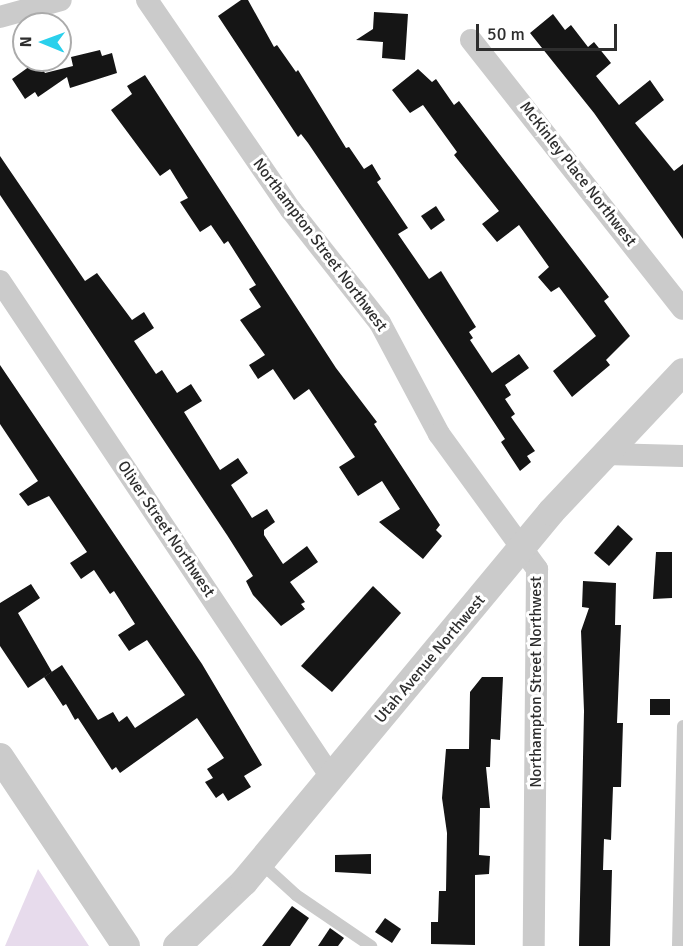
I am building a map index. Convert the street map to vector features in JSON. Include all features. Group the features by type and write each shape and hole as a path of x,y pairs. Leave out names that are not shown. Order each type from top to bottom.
{"street":[{"path":"0,17 61,0"},
{"name":"Northampton Street Northwest","path":"153,2 291,210 375,315 439,434 537,569 534,946"},
{"name":"McKinley Place Northwest","path":"471,40 683,309"},
{"name":"Oliver Street Northwest","path":"0,281 331,777"},
{"name":"Utah Avenue Northwest","path":"177,946 211,918 261,863 521,548 605,454 683,372"},
{"path":"605,454 683,456"},
{"path":"0,757 126,946"}],"lane":[{"path":"678,946 683,726"},
{"path":"261,863 296,895 371,946"}],"shaded area":[{"path":"38,869 89,946 5,946"}],"building":[{"path":"241,0 248,0 274,47 277,45 296,72 298,70 346,148 349,147 364,169 372,164 381,179 377,182 408,228 398,234 429,279 441,271 476,327 469,332 473,338 470,340 492,373 519,354 529,368 505,385 511,395 505,399 515,414 511,417 535,451 527,456 531,462 520,471 501,442 505,439 394,270 308,143 301,134 298,137 218,16"},
{"path":"374,12 408,14 405,60 382,58 383,42 356,40 373,29"},
{"path":"553,14 565,30 571,25 588,47 594,42 611,63 596,76 619,105 650,80 664,100 635,123 674,171 683,164 683,239 594,113 530,33"},
{"path":"100,50 102,56 112,53 117,73 70,88 67,77 38,97 35,92 25,99 12,79 22,72 72,72 72,57"},
{"path":"418,69 432,82 436,79 454,105 459,101 609,297 604,301 630,336 606,360 610,365 572,397 553,371 596,336 559,287 551,292 538,277 549,267 519,225 497,242 482,224 499,211 454,155 457,152 423,105 410,113 392,90"},
{"path":"145,75 336,368 377,422 374,424 440,525 436,530 442,536 423,559 379,522 400,509 382,481 358,496 339,467 355,457 309,389 294,400 273,369 258,379 249,365 265,355 240,320 261,307 249,289 256,285 228,241 224,244 211,225 200,232 180,202 188,198 170,169 160,176 111,110 132,94 127,86"},
{"path":"0,156 85,281 97,273 132,320 144,312 154,328 134,341 156,374 162,370 177,393 191,384 202,401 184,412 220,470 238,458 248,473 231,485 252,518 267,509 275,522 264,530 264,535 283,564 307,546 318,562 290,582 305,602 301,604 305,609 281,626 253,595 246,581 253,576 0,195"},
{"path":"436,206 445,220 431,230 421,216"},
{"path":"0,365 202,664 262,765 244,776 251,787 228,801 223,793 216,798 205,782 213,778 207,769 224,758 197,718 120,773 116,767 112,770 78,718 75,720 66,704 63,706 44,677 62,665 98,720 113,712 119,722 127,716 135,728 185,695 147,640 129,651 118,635 135,624 114,591 110,594 94,570 81,579 70,563 87,552 49,496 28,506 19,494 38,481 0,424"},
{"path":"618,525 633,539 609,566 594,553"},
{"path":"656,552 672,552 672,598 653,599"},
{"path":"583,581 616,583 615,625 621,625 617,723 623,723 621,787 613,787 611,840 604,839 603,870 612,870 610,946 579,946 584,711 581,631 589,608 582,607"},
{"path":"31,584 40,598 18,613 52,672 28,688 0,646 0,603"},
{"path":"373,586 401,613 332,692 301,666"},
{"path":"482,677 503,677 500,740 491,739 490,767 486,767 490,808 480,808 479,855 490,856 489,874 475,875 475,945 431,944 431,922 438,922 439,891 446,891 447,833 442,798 446,749 469,749 470,692"},
{"path":"650,699 670,699 670,715 650,715"},
{"path":"371,854 371,874 335,872 335,855"},
{"path":"292,906 309,918 290,946 262,946"},
{"path":"385,918 401,929 392,943 375,932"},
{"path":"330,928 344,938 338,946 318,946"}]}
